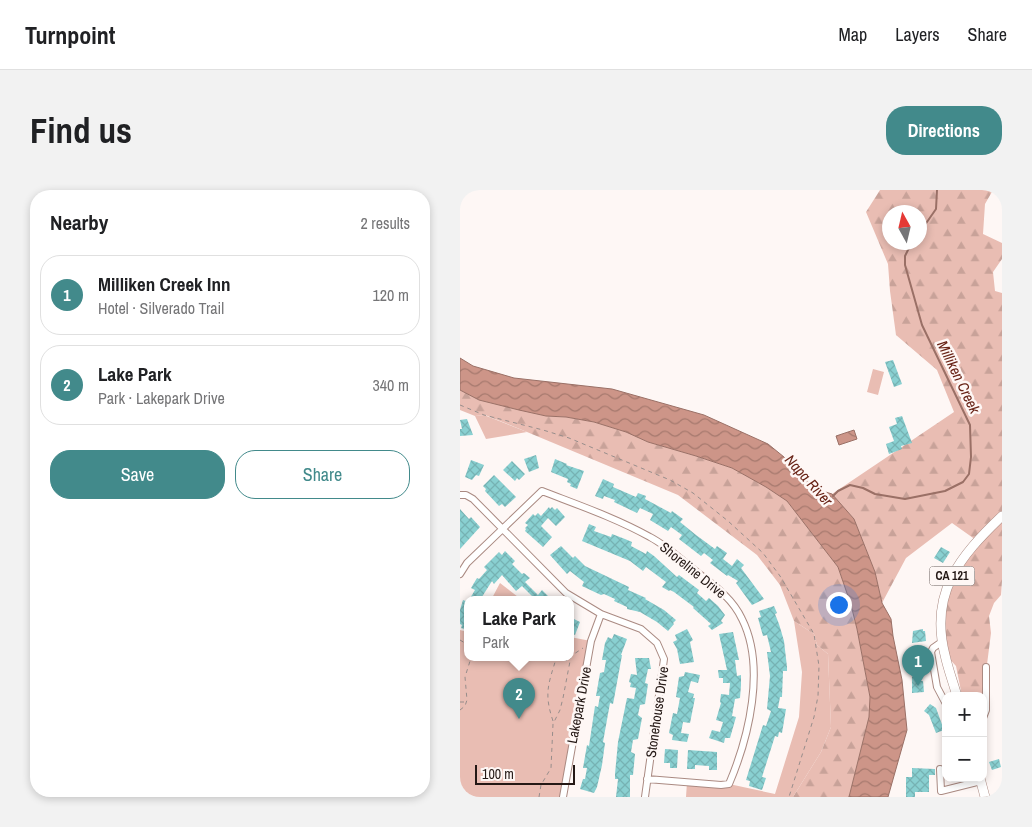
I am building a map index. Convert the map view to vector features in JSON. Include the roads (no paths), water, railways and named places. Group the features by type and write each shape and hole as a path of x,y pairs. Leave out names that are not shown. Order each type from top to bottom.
{"main road":[{"name":"CA 121","path":"956,692 944,653 943,641 942,613 949,582 965,554 976,540 1002,516"},
{"path":"981,782 985,797"}],"street":[{"name":"Shoreline Drive","path":"502,529 542,491 631,527 652,538 717,587 736,608 747,632 754,674 753,698 747,730 729,784 647,779"},
{"name":"Stonehouse Drive","path":"460,495 466,495 473,499 571,596"},
{"path":"460,574 467,563 502,529"},
{"name":"Stonehouse Drive","path":"574,598 601,614 641,629 657,642 664,659 645,797"},
{"name":"Lakepark Drive","path":"563,797 591,641 601,614"},
{"path":"942,697 936,687 931,652 933,648 943,641"},
{"path":"986,667 986,692"},
{"path":"940,769 940,794 975,782"}],"water":[{"path":"460,358 473,366 514,378 612,389 704,415 768,444 816,489 832,494 854,519 875,572 882,603 891,619 902,680 907,730 888,797 849,797 869,717 870,697 857,629 838,567 787,501 732,468 648,442 626,432 594,422 546,416 479,400 460,390"},
{"path":"854,430 857,439 839,445 836,436"}],"waterway":[{"name":"Milliken Creek","path":"927,222 936,209 937,190"},
{"name":"Milliken Creek","path":"833,496 850,485 863,488 875,494 905,499 945,491 963,482 969,474 971,457 970,425 922,325 905,265 905,256 908,250"}],"place":[{"name":"Milliken Creek Inn","path":"918,686"},
{"name":"Lake Park","path":"519,719"}],"water label":[{"name":"Napa River","path":"809,480"}]}
